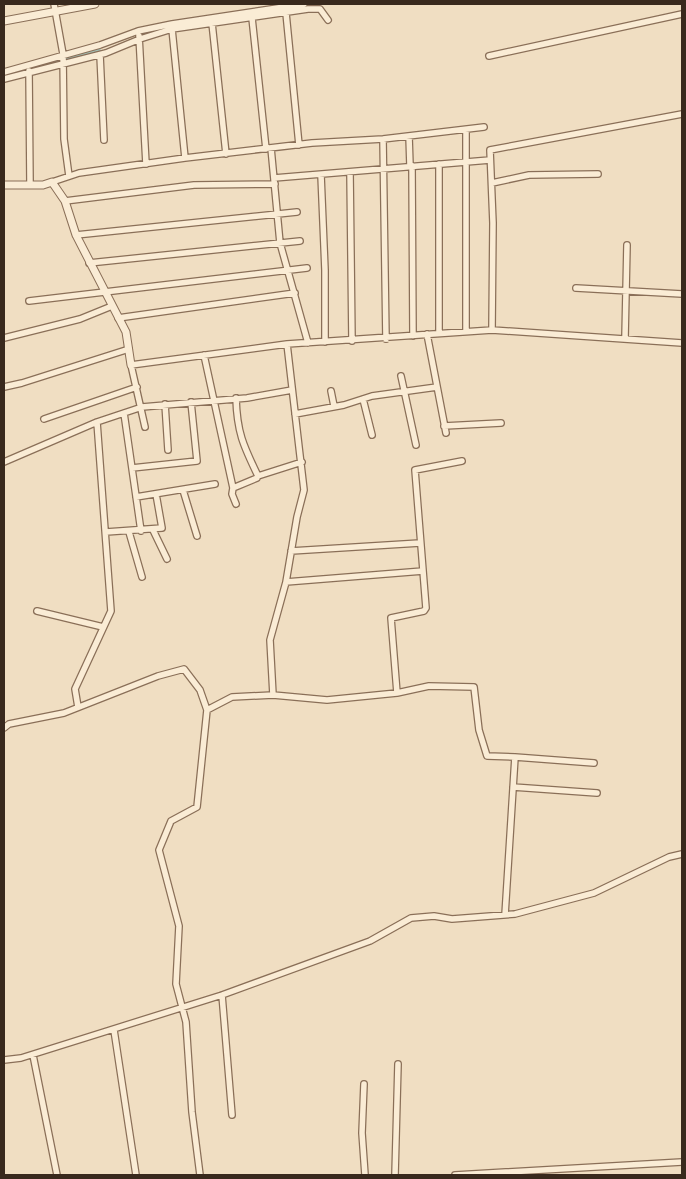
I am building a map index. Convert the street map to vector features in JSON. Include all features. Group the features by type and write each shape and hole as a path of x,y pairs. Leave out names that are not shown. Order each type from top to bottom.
{"street":[{"path":"54,4 64,63 64,139 69,176"},
{"path":"4,21 95,4"},
{"path":"4,72 100,45 138,31 270,7 304,4"},
{"path":"4,79 29,71 100,55 172,29 320,8 328,20"},
{"path":"286,13 299,144"},
{"path":"489,56 682,14"},
{"path":"252,18 268,148 274,181 280,243 308,342"},
{"path":"212,24 226,154"},
{"path":"172,29 185,158"},
{"path":"138,31 140,39 146,164"},
{"path":"100,55 104,140"},
{"path":"29,71 30,184"},
{"path":"492,330 491,150 511,148 558,136 682,114"},
{"path":"4,185 43,185 69,176 185,158 299,144 383,139 484,127"},
{"path":"466,130 464,162 466,330"},
{"path":"408,136 411,166 413,336"},
{"path":"383,139 386,339"},
{"path":"65,201 194,185 274,181 384,168 490,160"},
{"path":"439,164 439,333"},
{"path":"350,172 352,341"},
{"path":"492,182 529,175 598,174"},
{"path":"321,175 325,270 325,342"},
{"path":"52,182 65,201 76,234 89,263 126,332 131,365 142,406 145,427"},
{"path":"76,234 297,212"},
{"path":"89,263 300,241"},
{"path":"625,338 627,245"},
{"path":"29,300 308,268"},
{"path":"576,288 682,294"},
{"path":"118,318 295,293"},
{"path":"4,338 80,319 112,306"},
{"path":"131,365 287,344 386,339 466,330 682,342"},
{"path":"427,334 446,433"},
{"path":"273,695 270,640 286,582 304,490 287,344"},
{"path":"4,387 130,349"},
{"path":"204,355 233,488 232,494 236,504"},
{"path":"401,376 416,445"},
{"path":"44,419 136,387"},
{"path":"295,414 405,391 437,387"},
{"path":"4,462 97,422 142,406 236,398 292,390"},
{"path":"331,390 334,406"},
{"path":"236,398 237,426 241,441 258,476"},
{"path":"363,399 372,435"},
{"path":"132,468 197,461 191,402"},
{"path":"165,404 168,450"},
{"path":"124,413 141,531"},
{"path":"78,707 76,689 102,627 111,611 97,422"},
{"path":"444,426 501,423"},
{"path":"397,693 391,620 392,618 426,610 415,470 462,461"},
{"path":"233,488 258,478 258,476 302,462"},
{"path":"136,497 215,484"},
{"path":"183,490 197,536"},
{"path":"106,532 161,529 164,526 156,494"},
{"path":"153,530 167,559"},
{"path":"129,532 142,577"},
{"path":"291,551 420,543"},
{"path":"286,582 423,571"},
{"path":"37,610 102,627"},
{"path":"4,728 9,724 64,713 158,676 184,669 200,690 207,710 197,807 171,821 159,850 179,926 176,984 186,1022 192,1112 200,1175"},
{"path":"207,710 232,697 273,695 327,700 397,693 429,686 474,687 479,730 487,756 594,763"},
{"path":"505,914 515,757"},
{"path":"513,787 597,792"},
{"path":"4,1060 34,1055 222,995 370,942 411,918 434,916 452,919 505,914 594,893 669,857 682,854"},
{"path":"222,995 232,1115"},
{"path":"114,1030 136,1175"},
{"path":"34,1055 57,1175"},
{"path":"394,1175 398,1064"},
{"path":"364,1084 362,1133 365,1175"},
{"path":"455,1175 682,1162"}],"waterway":[{"path":"4,75 98,50"}]}
